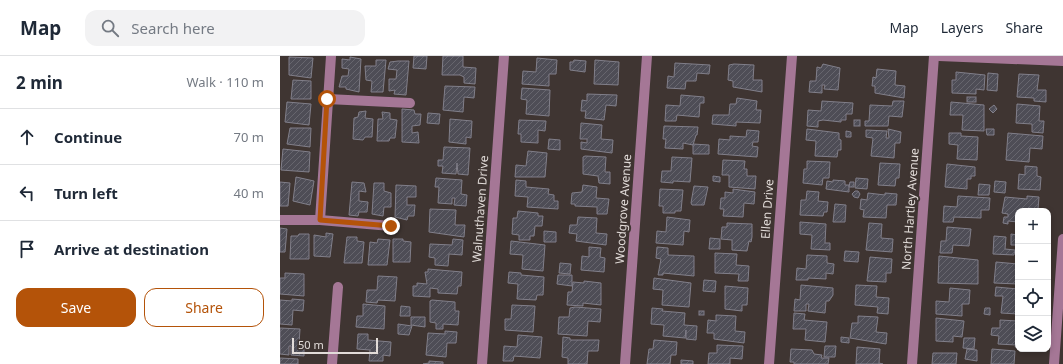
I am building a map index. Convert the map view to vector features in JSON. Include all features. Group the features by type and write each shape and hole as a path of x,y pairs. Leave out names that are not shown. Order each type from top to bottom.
{"street":[{"path":"320,220 331,56"},
{"name":"Walnuthaven Drive","path":"482,364 504,56"},
{"name":"Woodgrove Avenue","path":"625,364 647,56"},
{"name":"Ellen Drive","path":"769,364 792,56"},
{"name":"North Hartley Avenue","path":"912,364 934,56"},
{"path":"939,56 1063,61"},
{"path":"327,99 410,103"},
{"path":"280,220 320,220 391,226"},
{"path":"1054,364 1063,239"},
{"path":"332,364 338,287"}],"building":[{"path":"414,56 427,56 426,69 413,68"},
{"path":"443,56 463,56 463,67 476,68 475,84 464,83 464,77 460,75 442,75"},
{"path":"289,57 313,58 311,78 289,75"},
{"path":"350,57 361,59 359,92 346,89 346,87 339,87 342,76 348,76 349,69 342,68 342,59 350,60"},
{"path":"537,58 557,60 556,74 549,74 549,86 522,84 523,71 536,72"},
{"path":"376,60 386,60 383,92 371,92 372,81 366,80 365,66 376,66"},
{"path":"574,60 586,61 585,72 570,70 570,62 573,62"},
{"path":"595,60 619,62 618,85 594,84"},
{"path":"409,61 406,95 394,94 395,90 389,91 389,79 396,79 397,70 388,69 390,62"},
{"path":"675,63 710,65 709,74 697,73 696,81 686,81 685,89 667,88 668,76 674,77"},
{"path":"823,64 840,68 838,90 824,89 825,85 822,85 822,93 809,92 810,81 816,81 817,67 821,68"},
{"path":"729,65 754,65 753,80 762,80 762,92 733,87 733,81 728,80"},
{"path":"877,69 896,71 895,85 905,86 904,98 875,93 875,86 872,86 873,77 876,78"},
{"path":"956,72 985,75 984,90 976,89 976,94 952,93 952,80 956,80"},
{"path":"988,73 998,74 997,91 987,90"},
{"path":"1019,74 1039,75 1037,90 1046,90 1046,102 1034,101 1034,98 1017,97"},
{"path":"293,80 311,81 311,99 291,99"},
{"path":"445,86 475,87 474,98 464,97 463,112 443,110"},
{"path":"522,88 550,90 549,116 526,114 527,100 521,99"},
{"path":"587,94 617,95 616,106 606,105 604,120 585,118 586,111 581,111 582,100 587,101"},
{"path":"681,95 704,97 704,103 700,103 699,117 677,115 676,121 665,121 666,105 680,106"},
{"path":"967,97 976,97 976,102 967,102"},
{"path":"737,98 757,101 756,110 761,110 760,123 736,122 736,126 712,124 713,115 729,115 730,104 736,104"},
{"path":"822,101 853,103 852,114 846,114 846,120 841,120 841,122 823,120 818,121 818,127 807,126 808,110 821,111"},
{"path":"893,101 904,101 902,117 889,116 888,126 865,126 865,121 869,121 870,105 892,106"},
{"path":"287,102 311,104 309,125 285,122"},
{"path":"951,102 984,105 984,131 962,130 963,115 950,115"},
{"path":"1017,104 1040,106 1039,121 1044,121 1043,133 1032,132 1032,124 1016,123"},
{"path":"994,105 997,109 993,113 989,109"},
{"path":"402,109 414,110 415,114 421,114 420,125 412,126 412,133 418,132 419,143 402,142"},
{"path":"366,111 365,118 373,119 372,137 365,137 363,140 353,139 354,118 358,117 359,112"},
{"path":"382,112 390,113 390,119 397,120 395,138 390,138 389,141 377,141 378,119 383,119"},
{"path":"428,113 440,114 439,124 427,123"},
{"path":"450,119 472,121 471,138 466,137 466,144 449,142"},
{"path":"519,120 546,121 545,131 538,130 538,143 521,142 521,134 518,134"},
{"path":"854,120 860,120 860,126 854,126"},
{"path":"581,123 602,125 601,139 613,140 612,153 581,149 581,142 587,143 587,139 580,139"},
{"path":"664,126 698,127 693,145 683,143 683,149 665,148 666,139 663,139"},
{"path":"290,128 311,128 310,147 287,144"},
{"path":"807,129 839,133 841,150 838,150 837,157 815,156 816,141 806,140"},
{"path":"888,129 901,132 900,143 895,143 894,158 871,156 873,138 866,137 866,130 887,131 886,138 889,138"},
{"path":"986,129 994,129 994,135 987,135"},
{"path":"747,130 759,131 758,142 753,142 752,146 758,147 757,157 718,154 719,139 730,140 730,136 746,137"},
{"path":"846,131 851,132 851,137 846,137"},
{"path":"949,133 961,133 961,136 978,137 977,160 957,159 958,145 949,144"},
{"path":"1008,133 1043,136 1042,149 1030,148 1029,162 1006,160"},
{"path":"549,139 560,140 560,150 548,149"},
{"path":"693,144 709,145 709,154 693,154"},
{"path":"444,147 470,148 468,175 458,174 457,163 456,174 442,173 443,166 438,166 438,160 443,160"},
{"path":"283,149 310,152 309,172 281,170"},
{"path":"528,151 547,153 545,177 515,177 516,165 526,166"},
{"path":"583,157 606,157 605,172 610,172 610,184 599,183 598,176 583,174"},
{"path":"672,157 692,158 690,182 661,182 662,171 671,171"},
{"path":"723,160 745,161 744,169 747,169 747,176 756,176 755,189 729,187 729,175 722,175"},
{"path":"807,161 830,162 829,178 823,178 822,185 803,183 804,169 807,169"},
{"path":"880,163 900,164 899,178 896,178 895,186 878,185"},
{"path":"947,164 975,167 975,176 971,176 971,179 967,179 967,189 945,187"},
{"path":"1025,166 1037,167 1037,176 1041,177 1040,190 1018,189 1019,174 1025,175"},
{"path":"713,176 720,177 720,182 713,181"},
{"path":"296,177 314,181 310,205 293,201"},
{"path":"436,178 462,180 461,194 467,195 466,206 454,205 455,198 452,198 452,204 438,203 439,187 435,187"},
{"path":"856,178 868,179 867,189 855,188"},
{"path":"516,180 526,181 526,187 549,189 548,194 554,195 554,201 558,201 558,209 527,207 528,197 515,196"},
{"path":"833,180 845,181 845,185 849,185 849,192 826,189 827,181 833,182"},
{"path":"995,181 1006,182 1005,193 994,192"},
{"path":"280,182 290,183 288,206 280,206"},
{"path":"352,182 364,183 366,192 359,191 359,201 368,202 367,212 359,212 358,216 349,215"},
{"path":"850,182 854,182 854,187 849,187"},
{"path":"374,183 384,183 384,191 391,193 391,207 384,207 383,216 372,214"},
{"path":"979,184 990,185 989,195 978,195"},
{"path":"396,185 416,186 416,197 407,197 407,205 415,205 414,216 408,216 407,220 395,217"},
{"path":"583,185 597,187 596,198 609,199 607,214 597,214 597,207 575,206 575,204 571,204 572,193 582,192"},
{"path":"694,186 708,187 704,205 692,205 691,203"},
{"path":"660,189 683,190 681,211 675,211 675,213 663,213 663,206 659,206"},
{"path":"733,189 755,192 754,204 744,203 743,217 723,216 724,209 720,209 721,198 725,198 725,192 733,193"},
{"path":"807,191 819,192 818,201 828,202 827,212 824,212 823,216 800,215 801,200 806,200"},
{"path":"855,191 858,191 860,194 858,198 854,197 852,194"},
{"path":"868,193 885,195 885,193 897,194 896,205 887,205 886,218 863,217 864,210 860,209 861,199 867,200"},
{"path":"958,196 990,198 989,210 981,210 981,218 954,217 953,222 943,222 944,206 957,207"},
{"path":"1027,196 1039,197 1038,208 1015,208 1015,222 1008,221 1008,224 1003,223 1004,217 1008,217 1008,214 1002,213 1005,197 1027,199"},
{"path":"835,204 846,205 845,222 833,222"},
{"path":"430,209 456,210 455,225 465,225 464,237 429,232"},
{"path":"518,211 538,213 538,216 543,216 542,226 535,226 534,236 530,236 530,240 519,240 519,235 512,234 513,218 517,218"},
{"path":"578,217 597,218 596,233 607,234 606,245 576,241 577,234 569,233 570,225 577,225"},
{"path":"667,217 690,220 689,232 684,231 683,245 656,243 657,231 666,232"},
{"path":"800,222 826,224 825,243 830,243 830,250 811,249 812,235 800,234"},
{"path":"727,223 752,224 752,237 751,242 749,241 747,251 732,250 732,240 721,239 722,227 727,227"},
{"path":"869,223 882,224 881,238 893,239 892,252 866,250"},
{"path":"947,227 971,229 969,246 953,245 952,253 940,253 941,241 946,241"},
{"path":"280,228 287,229 285,252 280,252"},
{"path":"544,231 556,232 556,242 544,242"},
{"path":"326,233 333,234 330,257 314,256 314,235 326,237"},
{"path":"299,234 309,234 309,259 290,259 291,236 298,236"},
{"path":"1011,234 1015,235 1015,245 1011,245"},
{"path":"994,236 1006,237 1005,249 1015,250 1014,255 993,254"},
{"path":"347,237 357,237 357,241 364,242 362,263 344,263"},
{"path":"710,238 720,239 720,249 709,249"},
{"path":"378,239 390,240 387,265 368,265 370,242 377,243"},
{"path":"393,239 403,239 403,241 411,242 410,262 393,262"},
{"path":"453,239 463,240 462,255 449,254 448,266 435,265 435,258 429,257 430,244 452,245"},
{"path":"511,241 545,245 543,271 522,269 523,255 510,254"},
{"path":"589,247 601,248 600,257 605,258 604,272 581,270 582,256 589,257"},
{"path":"657,247 668,248 668,255 694,256 694,276 663,273 663,275 658,275 661,259 656,258"},
{"path":"845,251 859,252 858,262 844,261"},
{"path":"715,253 737,254 736,265 749,266 748,281 738,281 739,274 715,273"},
{"path":"807,255 827,256 827,263 834,264 833,274 826,273 826,279 808,278 808,280 796,280 797,268 806,269"},
{"path":"939,256 978,260 978,284 938,283"},
{"path":"870,257 892,259 891,273 886,273 886,282 867,281"},
{"path":"996,262 1015,264 1015,284 994,283"},
{"path":"560,263 571,264 570,274 559,273"},
{"path":"428,269 462,272 461,286 458,286 457,294 438,293 438,289 430,288 430,297 413,296 413,286 417,286 417,283 427,284 425,272 428,272"},
{"path":"509,272 521,273 521,275 544,277 543,295 537,295 536,300 517,299 518,284 508,283"},
{"path":"285,273 304,274 304,296 280,294 280,278 285,278"},
{"path":"558,275 572,275 572,286 557,284"},
{"path":"378,276 397,277 395,301 378,300 377,303 366,302 367,290 377,290"},
{"path":"654,278 691,283 689,307 662,305 663,290 653,289"},
{"path":"704,280 716,281 715,292 703,291"},
{"path":"584,281 601,283 601,305 583,303 583,306 567,305 568,292 572,292 573,282 584,283"},
{"path":"801,285 833,288 833,295 829,301 826,301 825,313 808,311 809,304 806,304 806,311 794,311 795,299 800,300"},
{"path":"856,285 877,286 876,297 889,298 888,314 877,313 878,307 855,305"},
{"path":"725,286 748,288 747,305 742,305 742,311 725,309"},
{"path":"996,287 1015,289 1015,314 1001,313 1003,296 995,296"},
{"path":"950,288 970,290 969,304 962,304 962,316 936,314 936,301 949,302"},
{"path":"292,299 304,300 303,311 293,310 292,325 280,324 280,300 292,301"},
{"path":"430,301 455,302 455,311 459,311 458,325 443,324 443,329 436,329 436,323 430,322"},
{"path":"363,304 385,306 384,329 356,327 357,316 363,316"},
{"path":"512,305 535,306 533,332 505,330 505,319 511,319"},
{"path":"401,306 410,307 410,316 400,316"},
{"path":"570,308 601,309 600,322 588,321 587,336 558,334 559,317 569,317"},
{"path":"652,308 663,309 662,311 685,313 684,325 697,326 696,340 686,339 686,330 685,338 663,336 664,325 651,324"},
{"path":"985,308 990,308 990,315 984,314"},
{"path":"699,311 704,311 704,315 699,315"},
{"path":"794,313 805,314 804,320 827,322 825,342 805,340 806,329 793,329"},
{"path":"716,315 736,316 735,331 745,332 744,343 714,339 714,333 707,333 708,320 716,321"},
{"path":"858,316 878,317 876,332 887,333 886,344 850,338 852,323 858,323"},
{"path":"411,317 425,317 425,327 411,325"},
{"path":"936,318 964,321 962,337 953,336 953,342 936,341"},
{"path":"1000,320 1015,321 1015,345 998,344 999,336 991,335 992,328 1000,328"},
{"path":"398,324 412,326 409,335 398,334"},
{"path":"280,328 300,329 299,344 304,344 304,356 291,355 291,346 289,346 289,355 280,354"},
{"path":"445,331 457,332 456,343 447,343 446,357 426,355 428,333 445,334"},
{"path":"358,334 368,334 368,340 391,342 390,356 383,355 383,361 369,361 370,350 357,349"},
{"path":"518,335 542,337 540,358 514,356 513,361 503,361 504,346 517,347"},
{"path":"563,337 570,338 570,340 599,340 598,351 588,351 587,364 568,364 568,358 562,357"},
{"path":"841,337 849,338 849,343 841,342"},
{"path":"964,338 975,338 974,349 963,348"},
{"path":"654,340 677,342 676,355 671,355 670,364 647,364 649,349 653,349"},
{"path":"717,345 743,346 742,359 730,358 730,364 708,364 709,353 717,353"},
{"path":"825,346 836,346 835,357 824,357"},
{"path":"857,347 880,349 879,363 883,364 856,364"},
{"path":"791,349 812,350 814,354 822,355 821,358 829,358 828,364 794,364 794,362 790,362"},
{"path":"967,349 977,350 977,361 965,359"},
{"path":"992,349 1015,351 1014,364 991,364"},
{"path":"933,353 957,353 956,364 932,364"},
{"path":"280,358 298,359 298,364 280,364"},
{"path":"681,360 693,361 693,364 681,364"},
{"path":"429,361 443,362 443,364 423,364 429,363"}],"route":[{"path":"327,99 320,220 391,226"}]}
